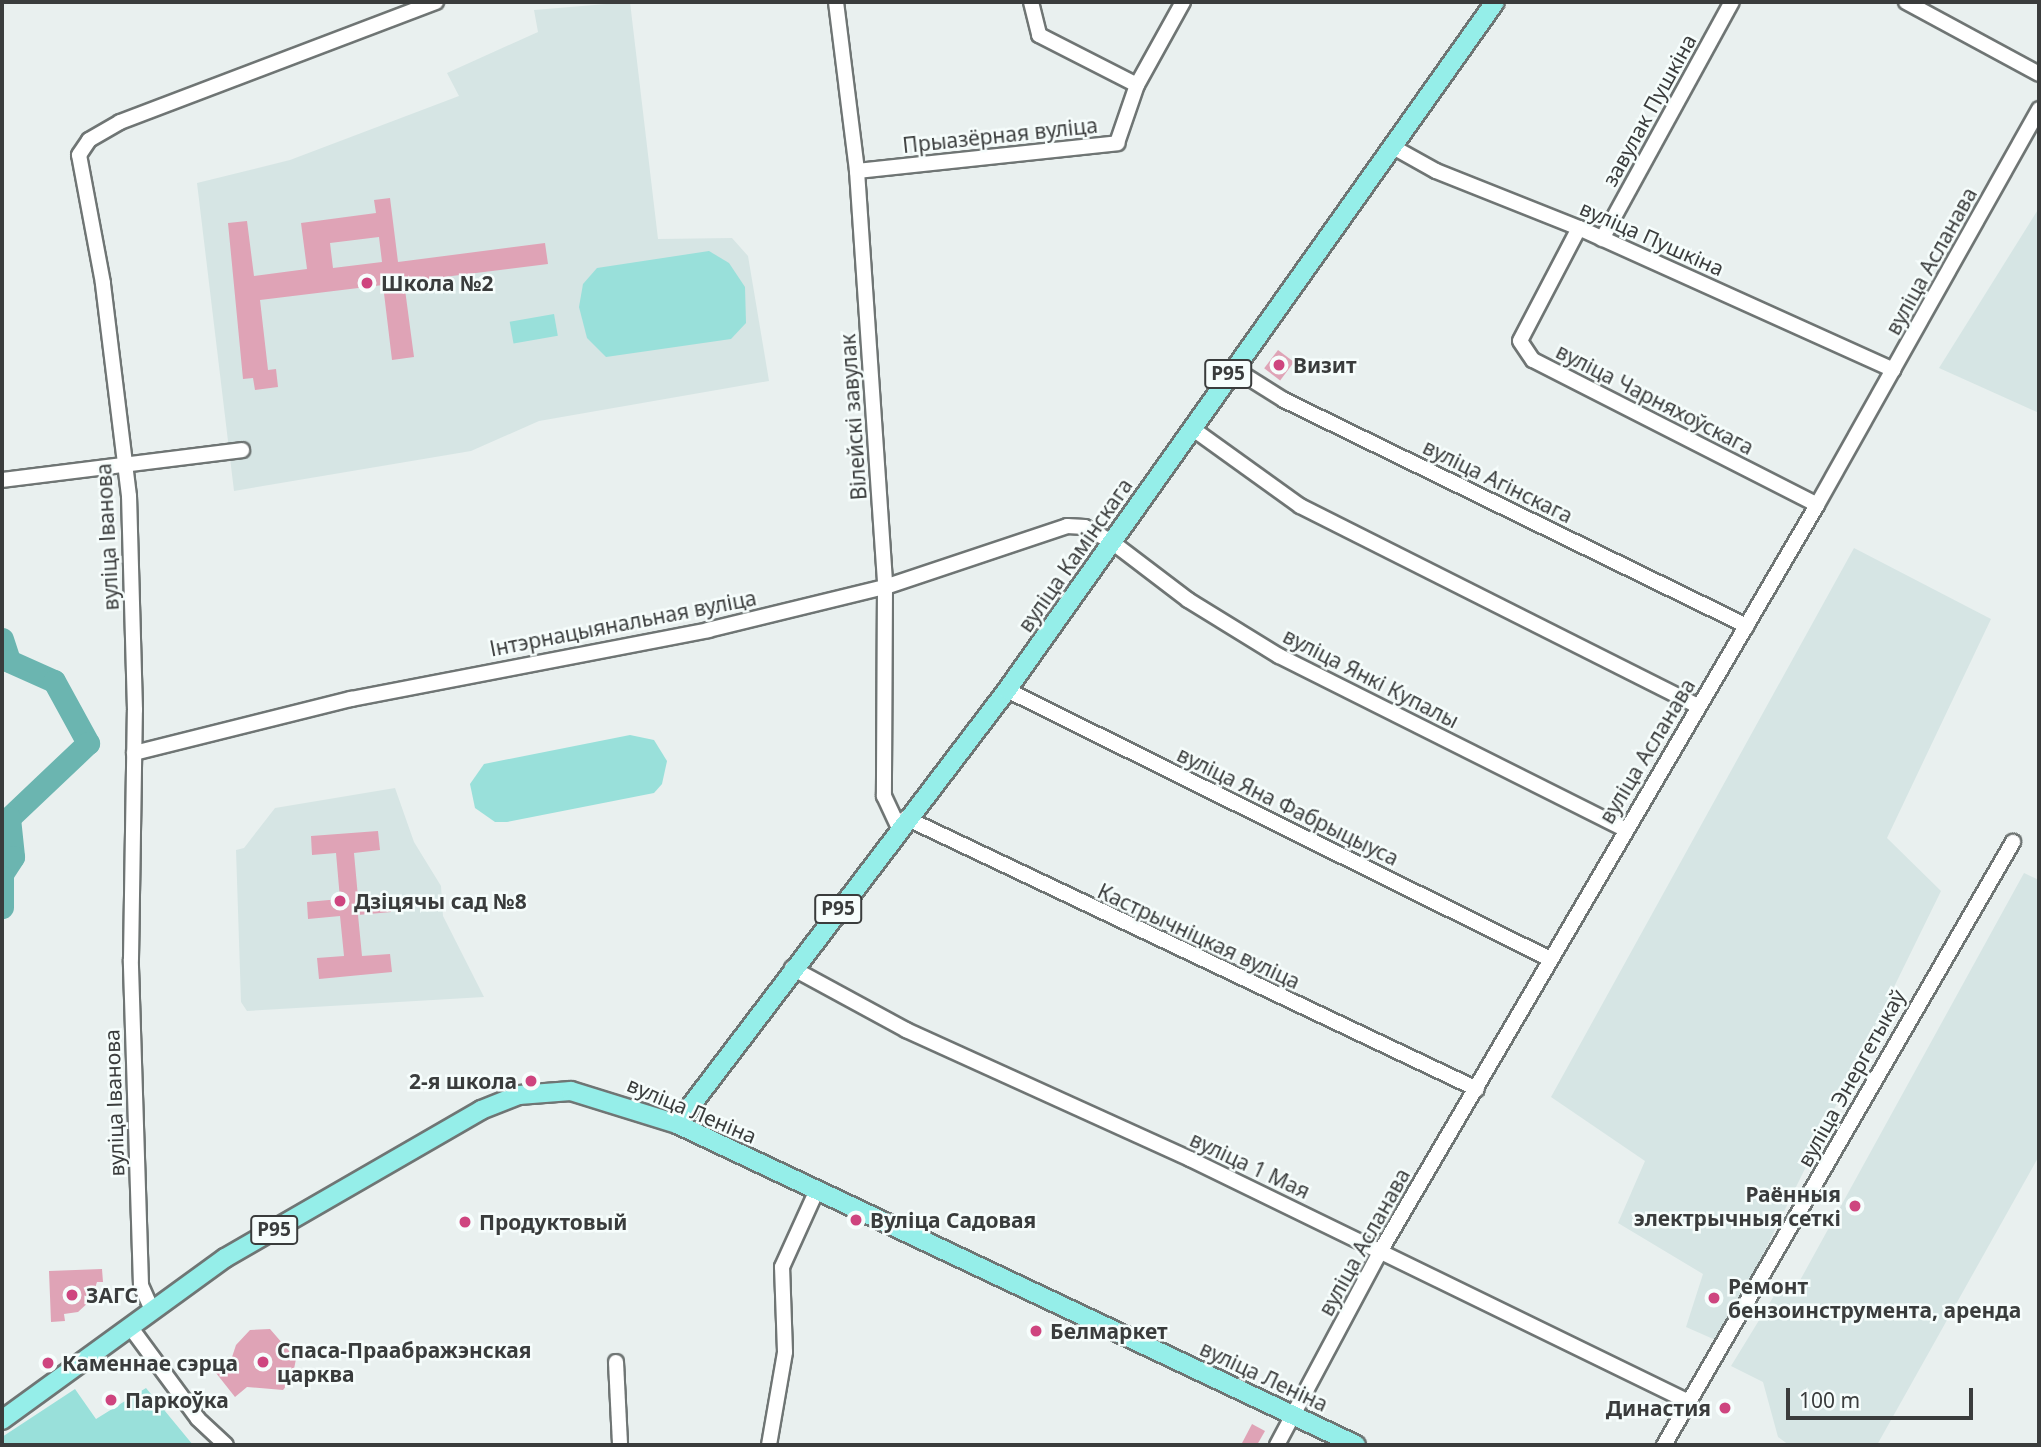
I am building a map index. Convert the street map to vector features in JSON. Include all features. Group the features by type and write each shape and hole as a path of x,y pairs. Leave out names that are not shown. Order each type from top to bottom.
{"main road":[{"name":"вуліца Камінскага","path":"677,1124 902,823 1007,690 1495,2"},
{"name":"вуліца Леніна","path":"2,1420 225,1258 499,1101 571,1091 677,1124 1356,1445"}],"street":[{"name":"вуліца Іванова","path":"152,1310 141,1285 131,959 134,753 132,552 103,283 79,155 89,140 120,122 436,2"},
{"name":"Вілейскі завулак","path":"836,2 858,171 885,587 884,796 902,823"},
{"path":"1031,2 1039,35 1138,85"},
{"name":"Прыазёрная вуліца","path":"858,171 1110,145 1121,138 1138,85 1183,2"},
{"name":"завулак Пушкіна","path":"1602,239 1732,2"},
{"path":"1906,2 2039,74"},
{"name":"вуліца Асланава","path":"1277,1445 1381,1250 1817,505 2039,109"},
{"name":"вуліца Пушкіна","path":"1393,147 1436,171 1579,228 1893,370"},
{"name":"вуліца Чарняхоўскага","path":"1579,228 1520,341 1533,360 1817,505"},
{"name":"вуліца Агінскага","path":"1233,368 1284,400 1747,626"},
{"path":"1193,429 1300,506 1697,706"},
{"path":"2,480 125,468 242,450"},
{"name":"Інтэрнацыянальная вуліца","path":"134,753 351,699 708,630 885,587 1068,526 1085,527 1112,542"},
{"name":"вуліца Янкі Купалы","path":"1112,542 1188,600 1279,656 1625,829"},
{"name":"вуліца Яна Фабрыцыуса","path":"1007,690 1550,959"},
{"name":"Кастрычніцкая вуліца","path":"902,823 1477,1089"},
{"name":"вуліца Энергетыкаў","path":"1664,1445 2013,842"},
{"name":"вуліца 1 Мая","path":"792,968 906,1030 1381,1250 1689,1402"},
{"path":"769,1445 785,1352 782,1267 816,1192"},
{"path":"131,1328 198,1419 226,1445"},
{"path":"616,1362 620,1445"}],"shaded area":[{"path":"630,2 658,239 732,238 748,256 769,381 539,421 471,451 234,491 197,183 290,160 459,96 447,73 538,32 534,10"},
{"path":"2039,208 2039,413 1939,368"},
{"path":"709,251 729,263 745,287 746,323 731,339 606,357 587,338 579,307 583,284 597,268"},
{"path":"554,314 558,336 514,343 510,322"},
{"path":"1854,548 1991,619 1887,838 1941,891 1720,1342 1686,1327 1703,1274 1618,1223 1645,1161 1551,1097"},
{"path":"630,735 654,740 667,761 662,784 654,793 507,822 495,822 475,808 470,784 484,764"},
{"name":"Дзіцячы сад №8","path":"395,788 414,842 441,886 443,916 484,997 247,1011 241,1002 236,850 244,848 275,808"},
{"path":"2024,873 2039,880 2039,1156 1877,1445 1789,1445 1778,1437 1763,1382 1731,1366 1783,1281 1798,1284"},
{"path":"146,1388 193,1445 2,1445 2,1437 75,1389 96,1419"}],"building":[{"name":"Школа №2","path":"390,198 398,262 545,243 548,264 404,282 414,357 392,360 383,285 260,300 268,370 276,369 278,387 255,390 253,378 243,379 228,223 247,221 254,276 307,269 301,223 376,213 374,200","holes":["379,237 382,262 333,268 330,243"]},
{"name":"Визит","path":"1278,350 1294,362 1280,380 1264,368"},
{"name":"Дзіцячы сад №8","path":"378,831 380,850 354,853 358,897 389,895 391,912 358,915 362,956 390,954 392,972 319,979 317,958 344,956 340,916 308,919 307,902 340,899 336,853 312,855 311,836"},
{"name":"ЗАГС","path":"102,1269 103,1282 97,1282 91,1300 78,1312 64,1314 65,1321 51,1322 49,1271"},
{"name":"Спаса-Праабражэнская царква","path":"270,1329 296,1359 292,1379 283,1390 247,1387 235,1397 216,1373 229,1366 236,1345 250,1330"},
{"path":"1252,1424 1265,1431 1257,1445 1241,1445"}],"waterway":[{"path":"2,639 9,661 54,681 88,743 9,818 13,857 2,874"},
{"path":"2,877 2,907"}],"place":[{"name":"Школа №2","path":"367,283"},
{"name":"Визит","path":"1279,365"},
{"name":"Дзіцячы сад №8","path":"340,901"},
{"name":"2-я школа","path":"531,1081"},
{"name":"Раённыя электрычныя сеткі","path":"1855,1206"},
{"name":"Вуліца Садовая","path":"856,1220"},
{"name":"Продуктовый","path":"465,1222"},
{"name":"ЗАГС","path":"72,1295"},
{"name":"Ремонт бензоинструмента, аренда","path":"1714,1298"},
{"name":"Белмаркет","path":"1036,1331"},
{"name":"Спаса-Праабражэнская царква","path":"263,1362"},
{"name":"Каменнае сэрца","path":"48,1363"},
{"name":"Паркоўка","path":"111,1400"},
{"name":"Династия","path":"1725,1408"}]}
